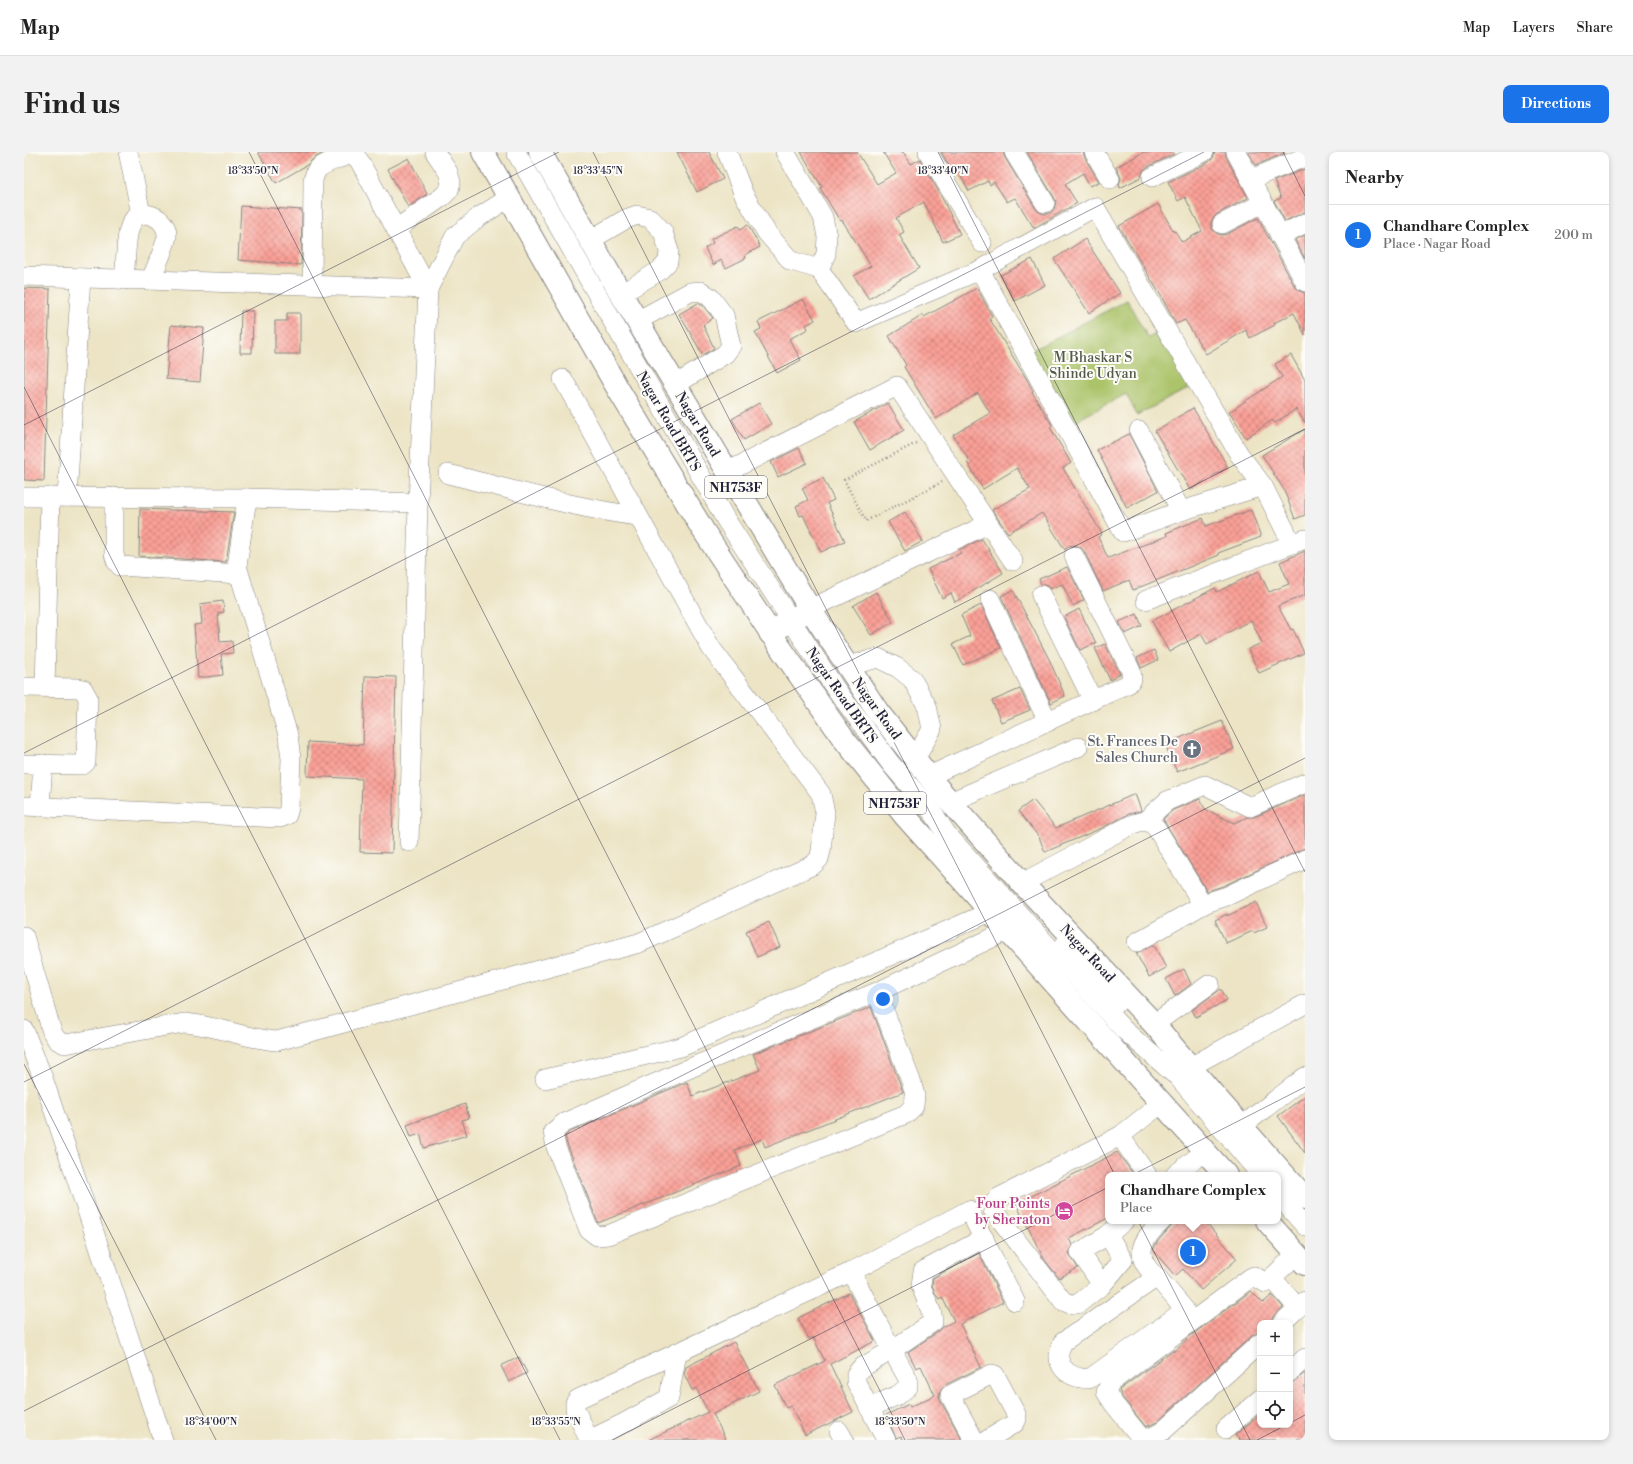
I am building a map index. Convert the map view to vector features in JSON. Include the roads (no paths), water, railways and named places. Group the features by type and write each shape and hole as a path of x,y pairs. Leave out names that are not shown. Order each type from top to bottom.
{"highway":[{"name":"NH753F","path":"483,152 618,389 704,530 770,633 853,750 905,816 1205,1151 1219,1172"},
{"name":"Nagar Road","path":"540,152 621,294 810,609 878,712 922,768 942,808 1022,883 1154,1024 1182,1070 1242,1126 1305,1198"},
{"path":"770,633 810,609"},
{"path":"1270,1224 1301,1259"}],"street":[{"path":"396,229 442,197 449,190 451,182 448,172 435,152"},
{"path":"727,152 744,195 767,233 792,261 819,269 856,323 980,270 1095,207 1238,454 1263,486 1299,542 1146,600"},
{"path":"785,152 823,217 827,237 826,254 819,269"},
{"path":"928,152 982,243"},
{"path":"1014,152 1045,203"},
{"path":"1094,152 1110,179"},
{"path":"1152,177 1204,152"},
{"path":"1236,152 1305,282"},
{"name":"Nagar Road BRTS","path":"515,153 726,520 833,685 891,764 942,808 953,826 983,852 1124,1011 1182,1070 1259,1172"},
{"path":"312,286 313,180 316,171 322,166 354,154 360,162 428,289"},
{"path":"129,156 141,214"},
{"path":"1251,179 1305,157"},
{"path":"409,842 418,503 428,289 455,236 479,216 509,198"},
{"path":"1222,224 1263,203"},
{"path":"141,214 155,216 161,222 167,236 151,280"},
{"path":"124,280 131,223 141,214"},
{"path":"590,240 626,219 638,215 650,218 663,232 669,251 668,262 659,271 621,294"},
{"path":"1280,236 1305,223"},
{"path":"980,270 1123,532 1263,486"},
{"path":"24,276 428,289"},
{"path":"45,687 59,497 81,278"},
{"path":"637,321 690,292 700,291 711,298 724,316 731,346 725,354 675,385"},
{"path":"24,936 52,1032 57,1040 65,1044 184,1023 201,1024 259,1040 277,1041 639,943 813,865 819,858 821,851 825,813 820,794 711,648 563,379"},
{"path":"727,472 897,386 1013,561"},
{"path":"1139,431 1182,512"},
{"path":"448,474 560,502 638,516"},
{"path":"24,497 247,498 418,503"},
{"path":"114,497 114,554 116,561 120,566 238,574"},
{"path":"43,764 32,807 280,818 287,815 289,808 291,759 288,735 238,574 238,556 247,498"},
{"path":"810,609 988,524"},
{"path":"922,768 1048,722 1128,684 1132,679 1131,671 1074,556"},
{"path":"1041,595 1093,701"},
{"path":"990,599 1048,722"},
{"path":"848,666 878,658 898,668 912,679 928,706 932,729 922,768"},
{"path":"24,687 78,688 83,689 88,698 86,762 83,765 24,764"},
{"path":"942,808 1078,747"},
{"path":"1022,883 1133,824 1146,820 1167,801 1205,785 1250,807 1305,783"},
{"path":"1146,820 1152,823 1157,829 1200,900 1206,903"},
{"path":"1137,942 1206,903 1226,896 1305,859"},
{"path":"544,1079 681,1047 990,912"},
{"path":"877,992 915,1095 914,1106 906,1114 608,1235 597,1236 589,1230 556,1147 553,1132 564,1123 704,1069 877,992 1007,931"},
{"path":"1154,1024 1210,984"},
{"path":"1182,1070 1305,1004"},
{"path":"24,1030 43,1078 163,1440"},
{"path":"1242,1126 1305,1077"},
{"path":"1108,1235 1123,1260 1102,1285 1078,1304 1070,1304 1063,1301 994,1210 994,1203 998,1198 1120,1136 1162,1103"},
{"path":"1120,1136 1145,1172"},
{"path":"1179,1172 1205,1151"},
{"path":"1281,1198 1305,1226"},
{"path":"677,1352 670,1398 589,1440 575,1409 574,1403 578,1399 677,1352 851,1272 969,1210 1015,1301"},
{"path":"1102,1285 1080,1252 1108,1235 1121,1224"},
{"path":"1157,1277 1063,1342 1059,1350 1059,1359 1064,1370 1077,1379 1089,1379 1185,1310 1157,1277 1150,1272 1143,1260 1141,1249 1144,1241 1151,1230 1158,1224"},
{"path":"886,1440 856,1382 856,1374 861,1368 892,1350 933,1322 932,1314 921,1286 923,1272 984,1238"},
{"path":"1257,1346 1163,1431 1152,1438 1142,1439 1106,1392 1110,1384 1250,1278 1254,1276 1266,1283 1301,1259"},
{"path":"851,1272 908,1379 908,1387 898,1395 869,1408"},
{"path":"1272,1278 1301,1305 1285,1320"},
{"path":"1293,1369 1305,1358"},
{"path":"974,1440 950,1395 992,1374 995,1375 1016,1414 1017,1419 1015,1423 987,1440"},
{"path":"1226,1429 1257,1402"}],"place":[{"name":"St. Frances De Sales Church","path":"1192,749"},
{"name":"Four Points by Sheraton","path":"1064,1211"},
{"name":"Chandhare Complex","path":"1193,1252"}],"park label":[{"name":"M Bhaskar S Shinde Udyan","path":"1093,366"}]}
